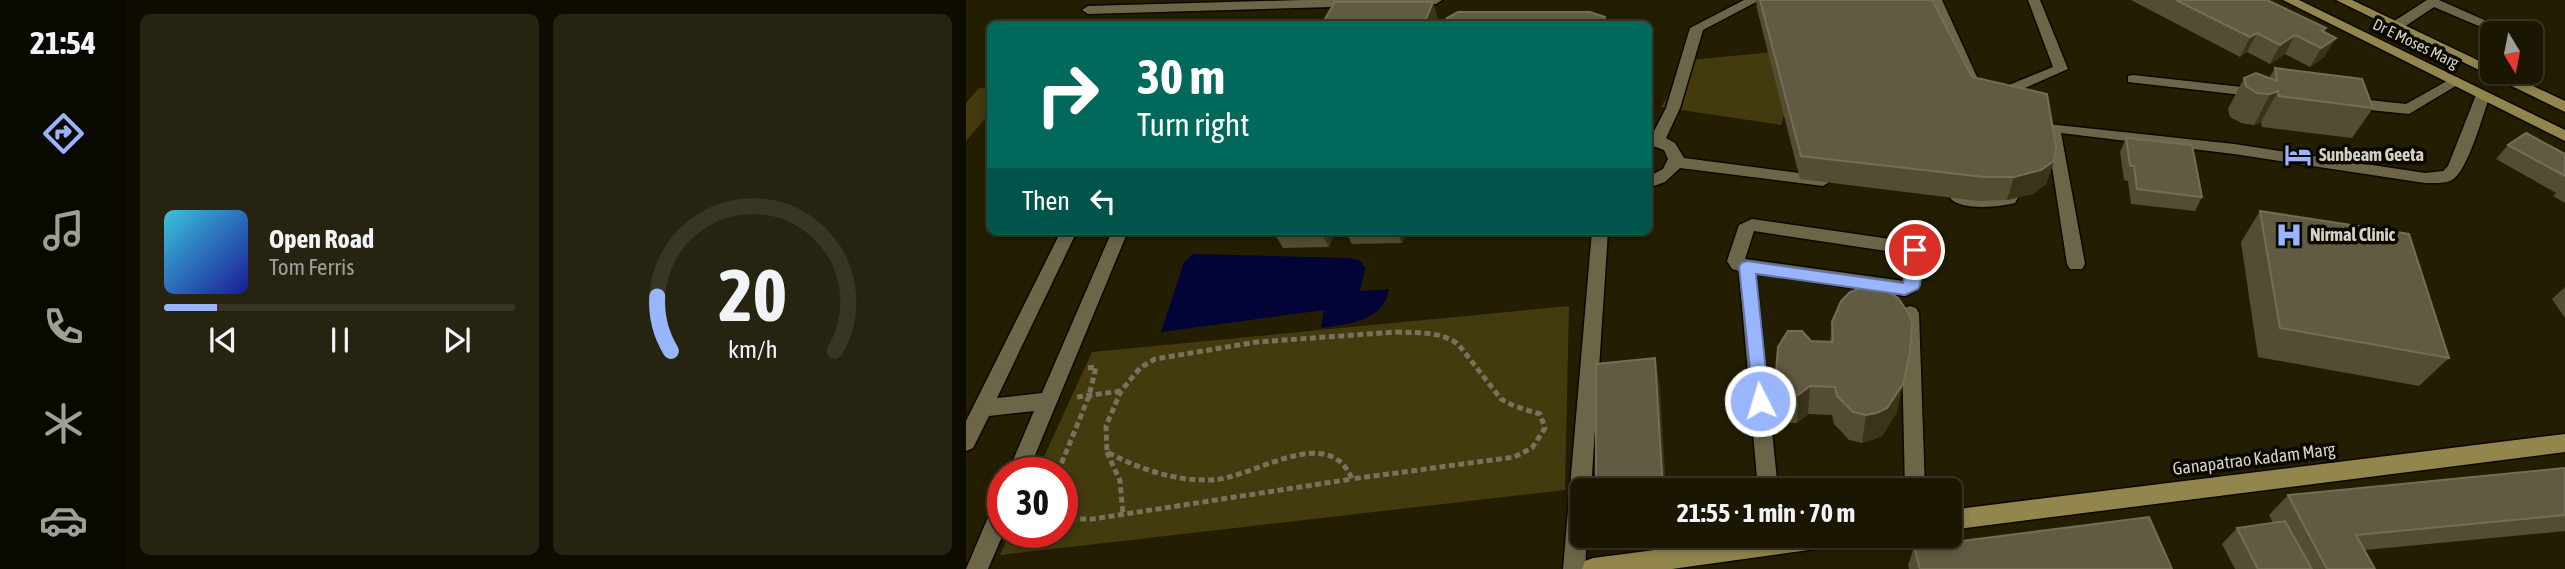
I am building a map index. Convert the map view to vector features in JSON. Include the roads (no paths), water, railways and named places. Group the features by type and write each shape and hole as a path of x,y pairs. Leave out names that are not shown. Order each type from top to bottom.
{"main road":[{"name":"Dr E Moses Marg","path":"2290,0 2565,136"},
{"name":"Dr E Moses Marg","path":"2342,0 2480,66"},
{"name":"Dr E Moses Marg","path":"2517,84 2565,107"},
{"name":"Ganapatrao Kadam Marg","path":"1962,518 2565,443"},
{"path":"1593,569 1723,548"}],"street":[{"path":"1088,10 1436,0"},
{"path":"1677,162 1673,149 1653,140 1673,108 1697,28 1754,0"},
{"path":"1936,0 1971,78 1997,91 2060,69 2034,0"},
{"path":"2396,26 2432,2 2480,22"},
{"path":"2133,79 2271,94"},
{"path":"2340,102 2409,109 2454,81"},
{"path":"2077,264 2053,127 2234,149 2425,178 2447,176 2455,168 2483,95"},
{"path":"1652,181 1668,175 1677,162"},
{"path":"1677,162 1842,183"},
{"path":"1938,195 1992,202 2009,199 2016,189 2016,176"},
{"path":"1752,225 1911,248 1917,253 1912,285 1905,289 1747,267 1736,261 1745,229 1752,225"},
{"path":"966,442 1067,235"},
{"path":"1024,457 1118,235"},
{"path":"1574,569 1600,235"},
{"path":"1747,267 1767,478"},
{"path":"1910,313 1915,478"},
{"path":"983,408 1048,401"},
{"path":"977,569 987,546"}],"place":[{"name":"Sunbeam Geeta","path":"2298,155"},
{"name":"Nirmal Clinic","path":"2289,235"}]}
